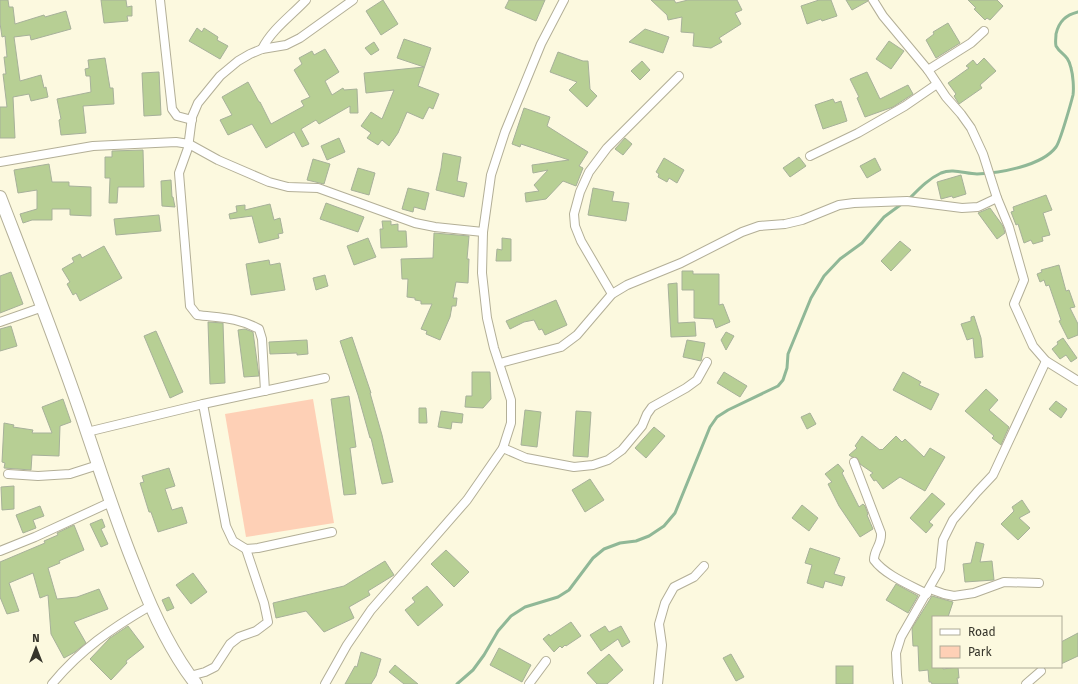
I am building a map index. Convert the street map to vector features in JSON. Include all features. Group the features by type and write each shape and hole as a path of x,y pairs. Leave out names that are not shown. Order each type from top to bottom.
{"street":[{"path":"160,0 172,109 177,116 192,120"},
{"path":"262,49 276,29 306,0"},
{"path":"266,391 262,339 259,329 246,322 230,318 196,315 190,306 179,173 189,144 192,120 198,103 220,76 238,61 250,54 262,49 286,45 300,38 353,0"},
{"path":"324,684 371,610 467,500 503,448 511,423 511,400 494,348 487,318 482,273 483,232 491,175 505,132 541,44 564,0"},
{"path":"873,0 883,16 928,70 946,97 971,128 983,154 997,198 1009,227 1024,280 1014,304 1033,346 1046,360 1078,381"},
{"path":"928,70 971,43 984,31"},
{"path":"612,294 581,241 575,226 574,214 580,192 589,172 607,148 679,76"},
{"path":"810,156 858,133 905,106 937,84"},
{"path":"0,162 93,146 176,142 189,144 218,160 269,182 288,187 318,188 415,223 435,227 483,232"},
{"path":"0,197 43,307 127,549 150,606 171,646 193,680 215,667 230,644 239,637 256,631 268,622 264,603 246,549 233,541 226,526 203,404"},
{"path":"500,364 561,347 577,335 612,294 627,285 682,263 742,232 759,226 785,224 802,220 839,205 854,203 907,201 962,208 978,207 997,198"},
{"path":"0,322 43,307"},
{"path":"898,684 896,653 901,637 940,569 943,540 953,520 992,475 1046,360"},
{"path":"503,448 526,458 574,467 592,465 608,460 622,450 642,426 652,407 686,388 697,380 707,362"},
{"path":"87,432 203,404 325,378"},
{"path":"854,462 881,533 882,540 874,554 874,560 878,566 928,591 958,596 974,593 1004,582 1039,583"},
{"path":"8,474 38,476 70,474 98,465"},
{"path":"0,551 36,537 111,502"},
{"path":"246,549 332,532"},
{"path":"658,684 662,645 659,624 665,603 674,587 694,577 704,566"},
{"path":"52,684 64,669 94,642 125,620 150,606"},
{"path":"529,684 546,661"},
{"path":"1026,684 1041,671"}],"green space":[{"path":"313,399 334,523 246,537 225,414"}],"building":[{"path":"0,0 8,0 9,7 13,7 15,24 44,15 45,17 66,11 71,29 31,40 30,35 14,37 20,81 41,75 48,97 31,101 29,94 13,97 15,138 0,138 0,107 7,107 3,74 6,74 4,57 7,57 5,36 2,37 0,23"},
{"path":"101,0 126,0 127,7 132,6 132,16 127,16 128,21 104,23"},
{"path":"383,0 398,24 381,35 366,11"},
{"path":"509,0 545,0 536,21 505,8"},
{"path":"651,0 674,0 676,3 688,0 737,0 742,10 735,13 741,24 719,38 722,42 711,48 693,46 694,33 681,32 682,17 668,20 667,15"},
{"path":"819,0 831,0 837,16 822,21 821,19 807,24 801,6"},
{"path":"846,0 868,0 868,1 852,10"},
{"path":"968,0 997,0 1003,6 990,20 987,18 985,20 974,9 976,8"},
{"path":"948,23 960,43 936,58 926,40 934,34 933,32"},
{"path":"197,28 202,32 204,28 218,37 217,40 228,46 220,59 189,41"},
{"path":"645,29 669,37 663,53 629,42"},
{"path":"404,39 431,48 418,86 439,94 433,109 429,107 423,119 407,112 398,133 389,146 382,140 378,145 367,138 371,133 361,126 371,112 382,119 394,90 366,93 364,73 424,67 397,58"},
{"path":"889,41 904,51 891,69 876,59"},
{"path":"374,42 379,50 371,55 365,48"},
{"path":"325,49 339,72 325,81 332,95 343,88 344,90 357,89 358,113 350,113 350,106 319,124 316,120 301,129 309,144 302,147 294,132 266,148 252,124 228,135 220,120 232,115 222,97 248,82 271,124 304,106 301,101 310,97 294,70 302,64 299,58 312,51 314,55"},
{"path":"558,52 583,61 588,61 590,89 597,96 587,107 569,90 577,82 550,72"},
{"path":"105,58 110,88 113,88 114,104 83,106 86,133 61,135 59,120 61,119 57,99 91,92 90,76 86,76 85,69 89,68 88,60"},
{"path":"984,58 996,71 980,85 982,88 959,104 954,96 956,94 948,83 969,68 966,66 973,60 977,65"},
{"path":"642,61 650,70 640,80 631,71"},
{"path":"159,72 161,115 144,116 142,73"},
{"path":"867,72 880,99 908,85 913,94 893,107 865,117 857,98 859,97 850,79"},
{"path":"833,99 835,103 841,101 847,121 823,129 815,105"},
{"path":"524,108 550,117 547,126 588,152 579,166 583,168 576,186 563,181 546,199 526,202 525,193 539,191 534,185 548,170 533,173 532,165 569,160 521,144 520,147 512,144"},
{"path":"339,138 345,152 327,160 321,146"},
{"path":"625,138 632,144 623,155 615,149"},
{"path":"143,150 144,187 118,187 117,203 109,203 110,178 105,178 105,157 112,157 112,151"},
{"path":"443,153 461,157 457,181 467,183 464,197 436,190"},
{"path":"799,157 806,166 790,177 783,168"},
{"path":"664,158 684,170 677,183 669,178 667,182 658,177 659,174 656,172"},
{"path":"875,158 881,170 867,178 860,166"},
{"path":"313,159 330,164 324,184 307,180"},
{"path":"49,164 52,182 69,182 69,186 91,187 91,216 70,215 70,209 52,209 52,220 32,220 23,223 20,214 37,209 37,190 18,193 14,170"},
{"path":"358,168 375,173 369,195 351,190"},
{"path":"961,175 966,194 953,198 952,196 941,199 937,182"},
{"path":"171,180 172,197 175,207 162,206 161,181"},
{"path":"408,188 429,193 425,210 414,207 413,212 402,209"},
{"path":"593,188 614,192 612,201 629,203 626,221 588,215"},
{"path":"1046,195 1052,210 1043,213 1050,235 1042,237 1043,241 1033,244 1031,240 1024,243 1018,224 1016,225 1011,212 1014,211 1013,207"},
{"path":"326,203 364,217 358,232 320,219"},
{"path":"270,204 274,220 280,218 283,233 278,234 279,238 259,243 252,216 230,219 229,214 237,212 236,206 245,205 245,210"},
{"path":"990,208 1003,226 1005,233 997,239 978,213"},
{"path":"159,215 161,231 116,235 114,219"},
{"path":"382,221 391,221 391,225 398,224 398,231 406,231 407,247 381,248 380,229 383,229"},
{"path":"434,233 469,236 467,259 469,259 468,283 456,282 453,298 457,298 456,306 452,306 450,317 440,340 426,334 427,331 421,329 432,304 421,304 421,301 415,300 415,298 407,297 408,279 402,279 401,259 433,258"},
{"path":"368,238 376,257 354,265 347,246"},
{"path":"502,238 511,239 511,261 496,261 497,249 502,250"},
{"path":"900,241 911,250 891,271 881,261"},
{"path":"104,246 122,278 80,301 76,293 73,295 67,284 70,282 62,269 74,262 72,258 80,254 82,258"},
{"path":"269,260 270,265 280,263 285,290 251,295 246,264"},
{"path":"1059,265 1066,291 1069,290 1075,307 1070,308 1078,324 1078,335 1068,339 1059,321 1061,320 1049,285 1046,286 1044,280 1040,282 1037,274 1042,272 1041,270"},
{"path":"682,271 693,271 693,274 719,274 719,305 723,304 730,322 716,328 713,319 694,318 694,290 682,290"},
{"path":"11,272 23,304 0,313 0,276"},
{"path":"325,275 328,286 316,290 313,278"},
{"path":"677,283 678,323 695,322 696,336 671,337 668,284"},
{"path":"556,300 567,325 545,335 542,329 539,330 534,320 524,322 510,329 506,321"},
{"path":"974,316 981,338 983,357 975,358 973,338 967,340 961,324 971,321 971,317"},
{"path":"208,322 223,323 225,383 210,384"},
{"path":"11,326 17,346 0,351 0,329"},
{"path":"245,329 253,332 259,376 244,377 238,330"},
{"path":"156,331 183,392 170,398 144,336"},
{"path":"726,332 734,336 726,350 721,340"},
{"path":"352,337 371,393 393,482 382,484 371,438 340,341"},
{"path":"1063,338 1077,358 1071,362 1066,355 1060,359 1052,349 1058,344 1057,342"},
{"path":"307,340 308,354 270,354 269,342"},
{"path":"687,340 705,343 701,361 683,357"},
{"path":"472,372 490,372 491,399 483,408 465,407 466,396 472,396"},
{"path":"724,372 747,386 740,397 717,383"},
{"path":"903,372 921,382 919,385 939,394 931,410 893,390"},
{"path":"986,389 998,400 989,410 1009,427 1001,445 992,438 994,436 965,411"},
{"path":"349,396 356,447 350,448 356,494 344,495 331,399"},
{"path":"63,399 71,422 60,426 59,456 32,455 31,470 4,468 5,463 2,462 4,423 14,425 13,427 33,430 32,433 52,433 42,407"},
{"path":"1056,401 1067,409 1061,418 1049,409"},
{"path":"419,408 426,408 427,423 419,423"},
{"path":"525,410 541,412 537,447 521,445"},
{"path":"441,411 463,414 462,423 452,422 451,429 438,427"},
{"path":"576,411 591,412 588,457 573,456"},
{"path":"810,413 816,424 807,429 801,417"},
{"path":"654,427 665,436 646,458 635,448"},
{"path":"862,436 880,450 882,450 896,436 902,442 905,439 924,457 930,448 945,457 925,491 900,477 883,489 870,475 873,473 860,464 857,458 849,455 857,448 855,446"},
{"path":"838,464 844,471 842,473 859,507 863,504 865,506 873,529 860,537 839,506 828,484 832,482 825,474"},
{"path":"169,468 175,486 165,489 172,510 182,507 187,523 158,532 151,512 149,512 140,483 144,482 142,476"},
{"path":"590,479 604,500 585,512 572,490"},
{"path":"14,486 14,509 2,510 1,487"},
{"path":"932,493 945,504 929,522 933,525 926,533 910,518"},
{"path":"1022,500 1030,512 1019,518 1030,528 1018,540 1001,524 1014,511 1012,507"},
{"path":"802,505 818,518 809,531 792,518"},
{"path":"40,506 44,516 33,520 36,528 23,533 16,515"},
{"path":"102,519 105,527 101,529 108,544 101,547 90,524"},
{"path":"74,525 84,550 59,561 60,563 48,568 57,599 77,597 99,589 108,609 74,622 86,643 75,652 64,658 51,634 48,595 40,598 33,573 9,583 19,611 7,614 0,597 0,562 45,543 44,541 58,535 57,533"},
{"path":"976,542 984,544 980,562 992,561 994,580 965,582 963,564 971,563"},
{"path":"810,548 840,558 834,574 845,577 842,586 825,581 823,588 807,583 812,565 805,563"},
{"path":"446,550 469,572 454,587 431,564"},
{"path":"385,561 394,575 368,591 370,595 349,607 354,618 324,632 306,611 276,618 273,603 344,586"},
{"path":"193,573 207,592 191,604 176,585"},
{"path":"896,584 918,596 908,613 886,600"},
{"path":"427,586 443,605 418,626 405,610 415,602 412,598"},
{"path":"932,596 953,602 948,616 932,616 932,668 958,668 958,684 932,684 929,682 928,670 919,671 918,646 913,646 912,628"},
{"path":"169,597 174,608 167,611 162,600"},
{"path":"571,622 581,636 562,648 560,646 554,652 543,639"},
{"path":"128,626 144,647 126,661 127,663 111,680 90,659 110,638"},
{"path":"605,626 609,632 621,626 630,642 622,647 618,639 601,651 590,635"},
{"path":"1078,633 1078,656 1062,664 1062,641"},
{"path":"499,648 531,665 522,682 490,665"},
{"path":"361,652 381,659 376,676 371,684 345,684 355,666 357,667"},
{"path":"609,654 623,670 607,684 597,684 587,673"},
{"path":"731,654 744,677 736,681 723,658"},
{"path":"395,665 418,684 404,684 389,672"},
{"path":"836,666 853,666 853,684 836,684"}],"waterway":[{"path":"908,200 927,182 941,173 950,171 977,174 997,172 1031,164 1050,154 1056,147 1060,138 1073,95 1070,63 1056,46 1056,34 1061,22 1070,15 1078,12"},
{"path":"457,684 473,670 498,631 511,616 525,607 558,597 569,590 593,558 604,549 620,543 636,541 649,536 664,526 675,513 710,427 717,417 728,410 778,386 783,380 787,368 788,354 811,298 824,276 840,259 862,243 884,217 903,203"}]}
